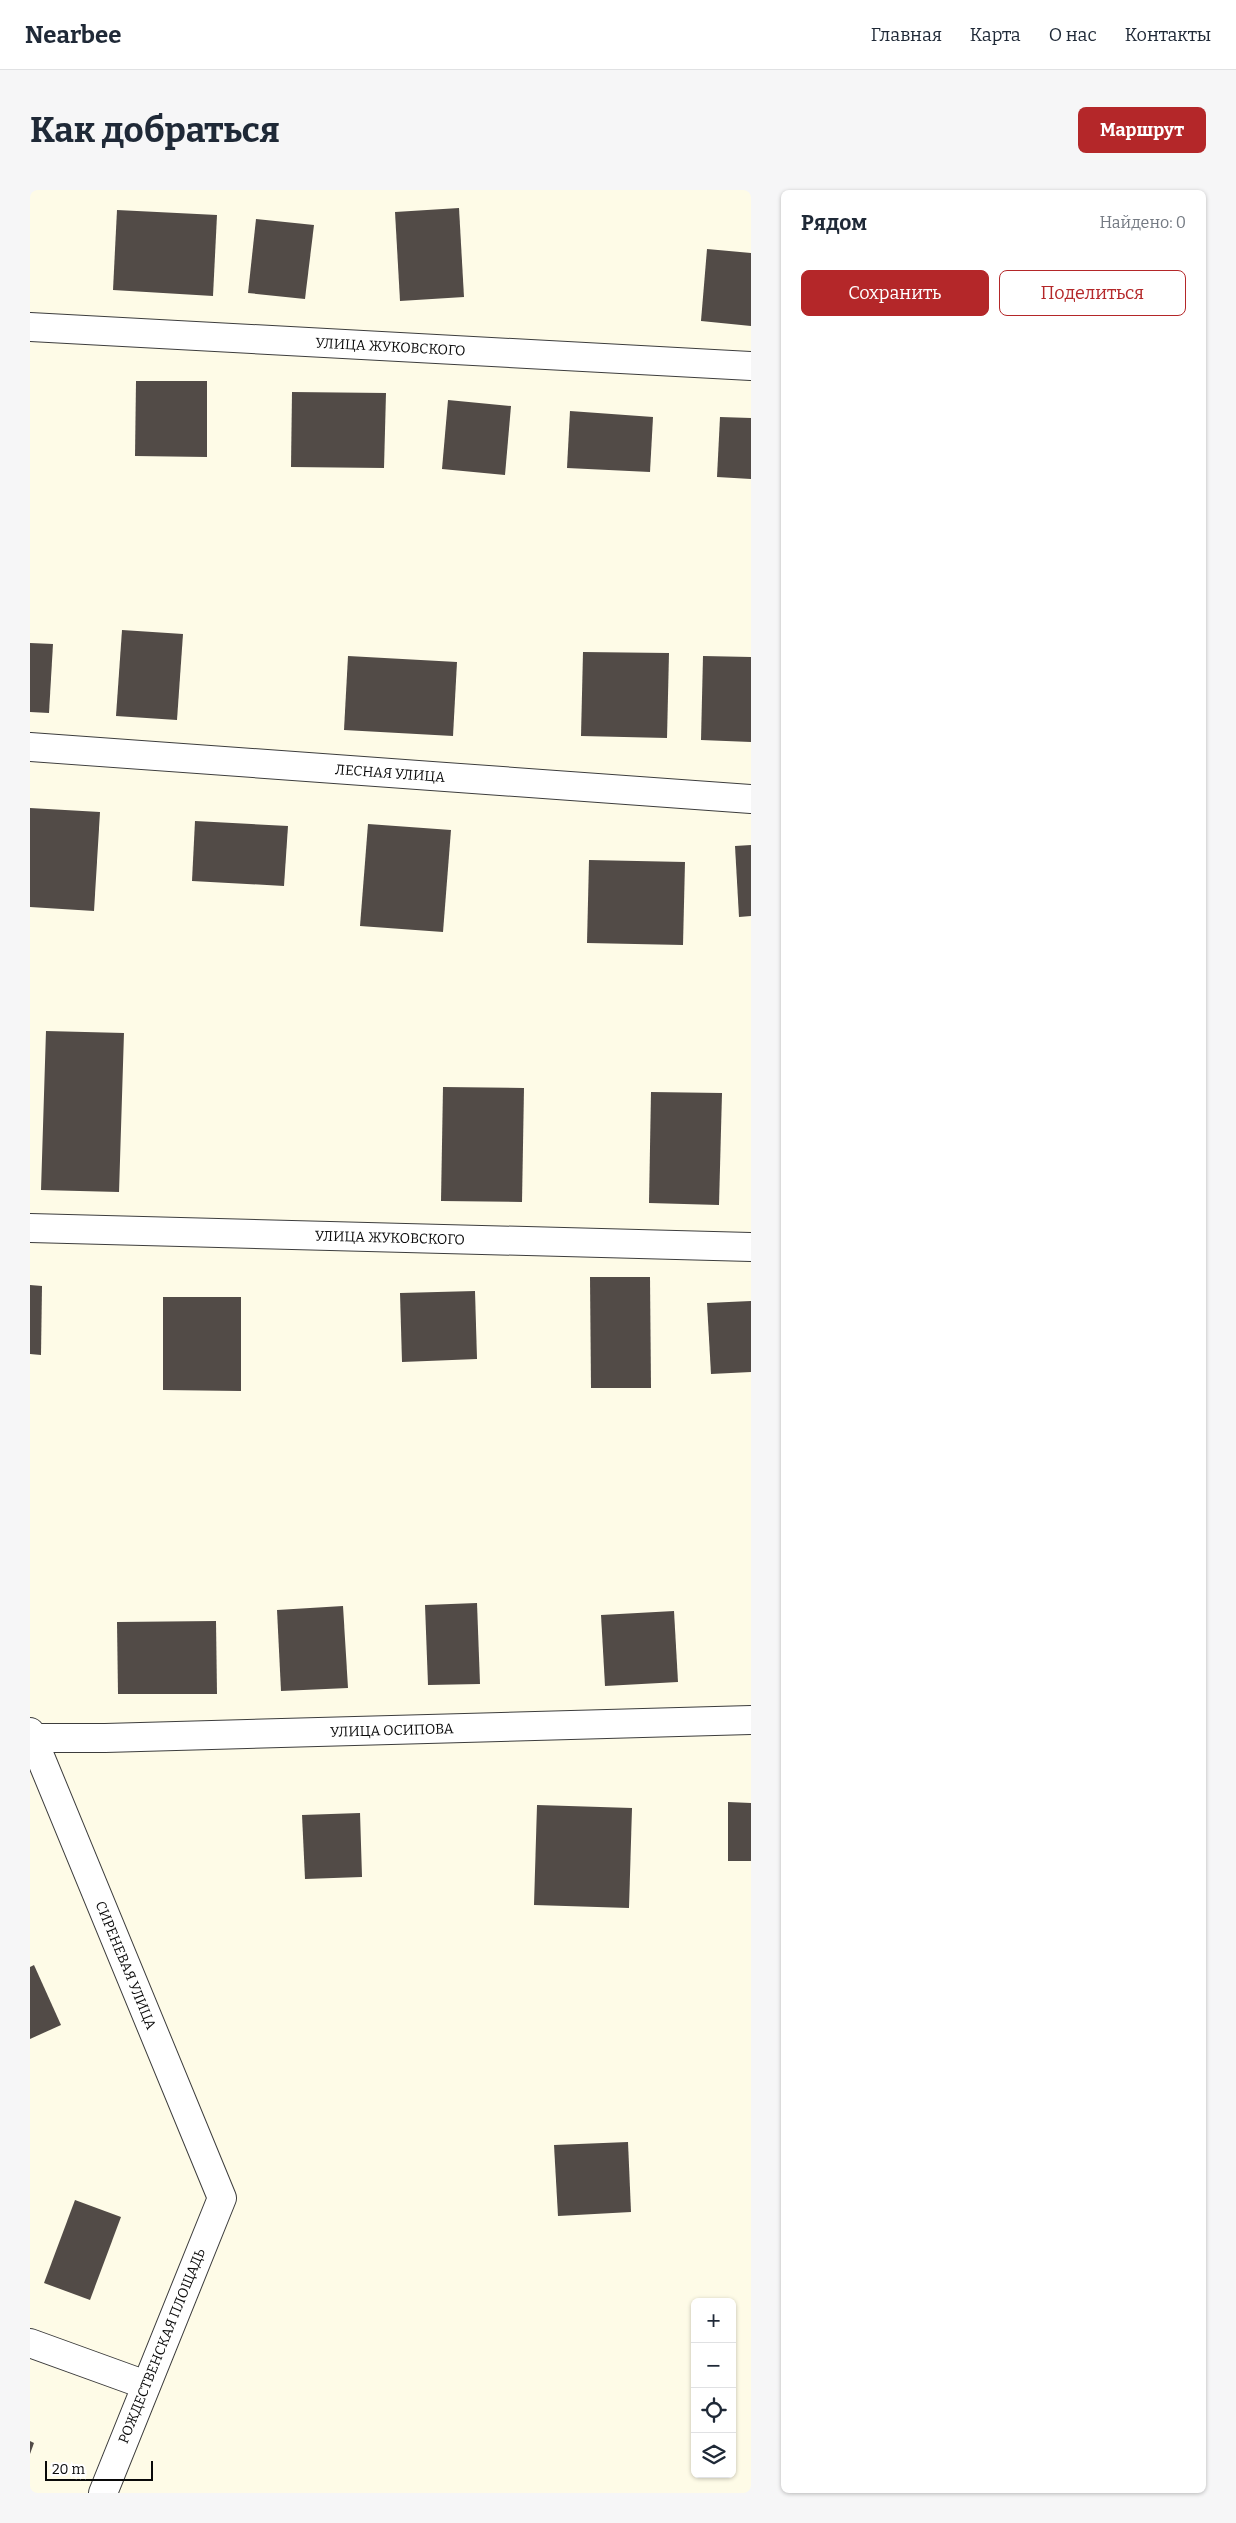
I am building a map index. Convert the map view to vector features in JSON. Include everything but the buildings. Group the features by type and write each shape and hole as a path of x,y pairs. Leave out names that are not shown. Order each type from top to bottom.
{"street":[{"name":"УЛИЦА ЖУКОВСКОГО","path":"30,328 751,366"},
{"name":"ЛЕСНАЯ УЛИЦА","path":"30,747 751,799"},
{"name":"УЛИЦА ЖУКОВСКОГО","path":"30,1228 751,1247"},
{"name":"УЛИЦА ОСИПОВА","path":"31,1735 105,1738 751,1720"},
{"name":"СИРЕНЕВАЯ УЛИЦА","path":"31,1735 222,2198"},
{"name":"РОЖДЕСТВЕНСКАЯ ПЛОЩАДЬ","path":"103,2493 222,2198"},
{"path":"30,2343 146,2385"}]}
